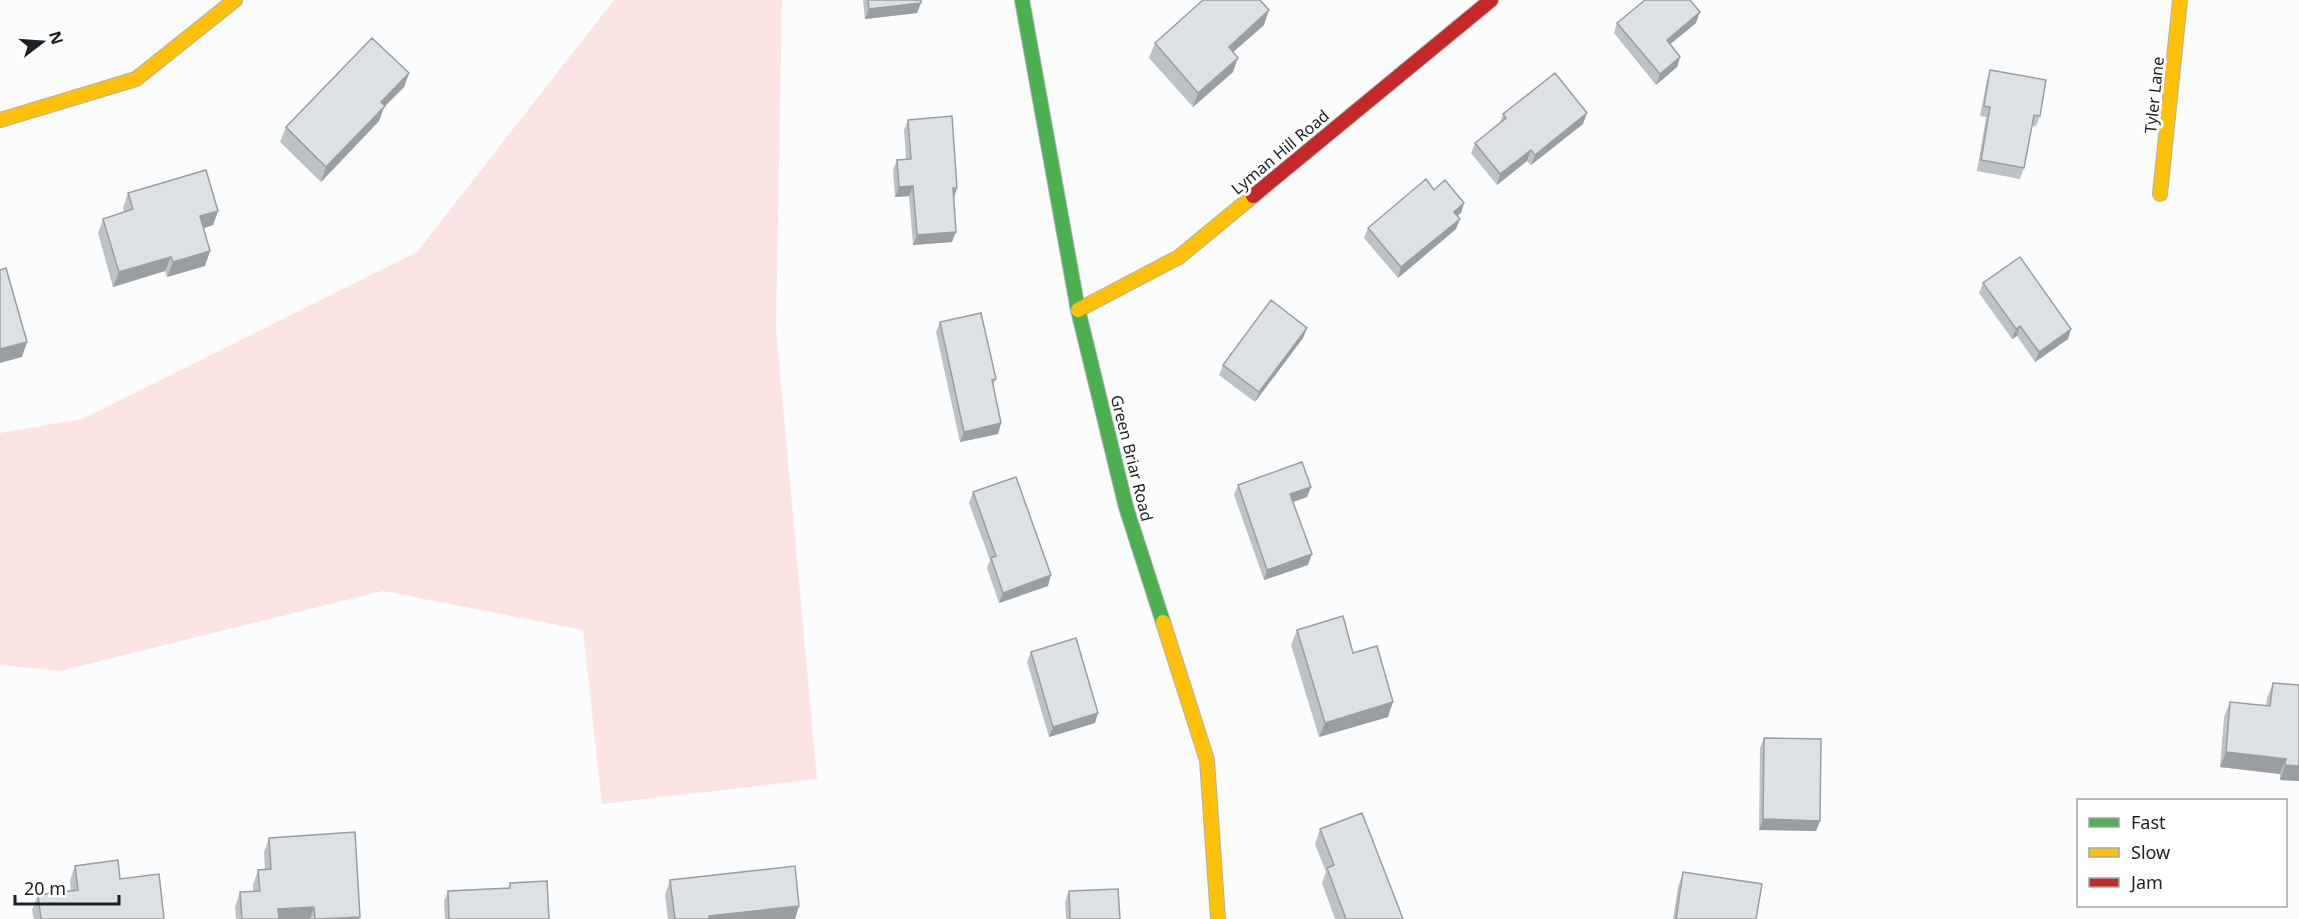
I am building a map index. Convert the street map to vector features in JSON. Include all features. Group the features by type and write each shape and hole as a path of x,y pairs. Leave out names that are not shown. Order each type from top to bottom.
{"street":[{"path":"0,120 136,79 236,0"},
{"name":"Green Briar Road","path":"1022,0 1078,310 1126,507 1207,760 1218,919"},
{"name":"Lyman Hill Road","path":"1078,310 1179,257 1491,0"},
{"name":"Tyler Lane","path":"2160,194 2180,0"}],"shaded area":[{"path":"614,0 782,0 776,329 817,779 602,804 583,630 383,591 60,671 0,665 0,433 82,419 417,252"}],"building":[{"path":"868,0 921,0 921,3 869,9"},
{"path":"1203,0 1260,0 1269,10 1229,47 1238,58 1198,93 1155,43"},
{"path":"1645,0 1690,0 1700,12 1667,40 1680,57 1660,74 1617,23"},
{"path":"372,38 409,73 381,102 385,106 326,167 286,127"},
{"path":"1990,70 2046,80 2040,116 2034,115 2024,168 1981,160 1990,107 1984,106"},
{"path":"1555,73 1587,113 1535,155 1531,150 1500,174 1475,143 1506,118 1503,114"},
{"path":"952,116 957,188 953,188 956,232 917,235 913,186 899,187 897,160 911,159 908,120"},
{"path":"206,170 218,211 200,216 210,251 173,262 171,257 119,272 103,219 133,209 128,193"},
{"path":"1426,179 1434,190 1445,180 1464,203 1454,212 1460,219 1401,267 1368,228"},
{"path":"2020,257 2071,329 2039,352 2020,326 2016,329 1983,283"},
{"path":"6,268 27,342 0,349 0,270"},
{"path":"1271,300 1307,328 1259,392 1223,365"},
{"path":"981,313 996,379 992,380 1001,423 964,432 940,322"},
{"path":"1302,462 1311,487 1290,494 1312,554 1267,570 1238,485"},
{"path":"1016,477 1051,575 1003,593 991,558 996,556 973,492"},
{"path":"1343,616 1353,653 1377,646 1393,702 1325,723 1297,630"},
{"path":"1076,638 1098,713 1053,727 1031,652"},
{"path":"2273,683 2299,685 2299,766 2285,765 2286,759 2226,752 2230,702 2270,706"},
{"path":"1764,738 1821,739 1820,821 1763,819"},
{"path":"1362,813 1403,919 1346,919 1327,868 1334,865 1320,829"},
{"path":"355,832 360,917 315,919 314,907 278,909 279,919 242,919 240,892 260,891 258,870 271,869 269,838"},
{"path":"118,860 120,879 159,874 164,919 41,919 38,895 78,890 75,866"},
{"path":"795,866 799,906 709,916 709,919 675,919 670,880"},
{"path":"1683,872 1762,884 1756,919 1676,919"},
{"path":"547,881 549,919 449,919 448,891 510,888 510,883"},
{"path":"1118,889 1120,919 1070,919 1069,891"}],"traffic: fast":[{"path":"1022,0 1078,310 1126,507 1163,622"}],"traffic: slow":[{"path":"0,120 136,79 235,0"},
{"path":"2160,194 2180,0"},
{"path":"1078,310 1179,257 1253,196"},
{"path":"1163,622 1207,760 1218,919"}],"traffic: jam":[{"path":"1253,196 1491,0"}]}
